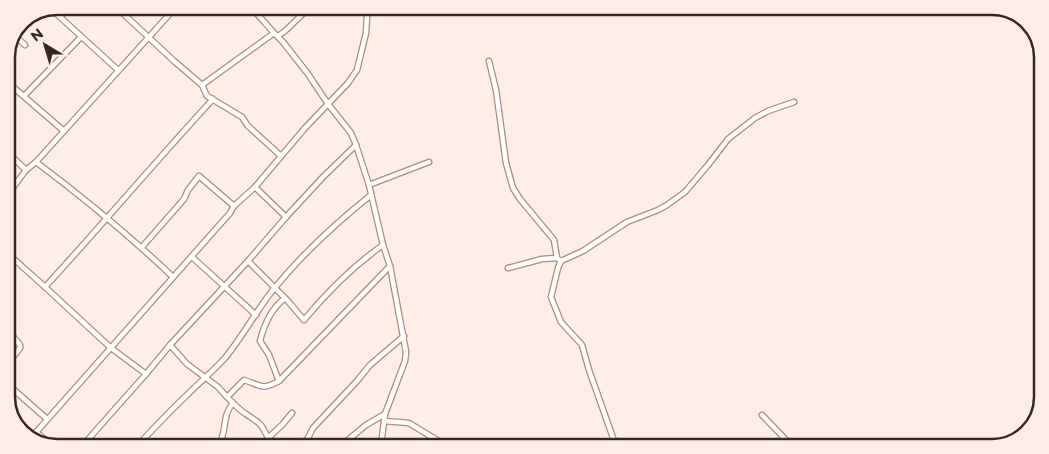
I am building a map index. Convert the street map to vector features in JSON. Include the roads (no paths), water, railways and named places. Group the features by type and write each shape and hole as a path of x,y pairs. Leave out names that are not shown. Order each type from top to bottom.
{"street":[{"path":"58,15 118,70"},
{"path":"125,15 202,85 208,96 242,117 248,126 281,156"},
{"path":"15,185 26,170 36,162 169,15"},
{"path":"258,15 308,74 328,104 351,133 372,195 383,245 390,266 406,352 405,361 385,414 381,439"},
{"path":"202,85 276,35 300,15"},
{"path":"40,435 36,432 47,419 192,257 234,206 255,187 348,83 357,70 366,33 367,15"},
{"path":"24,96 81,36"},
{"path":"19,39 25,45"},
{"path":"489,61 496,90 506,163 514,188 520,199 554,240 559,260 551,297 560,322 582,345 613,439"},
{"path":"15,88 64,131"},
{"path":"46,287 213,99"},
{"path":"508,268 542,259 559,260 583,251 627,222 667,205 685,192 728,139 755,118 768,111 794,102"},
{"path":"88,439 170,345 286,217 356,145"},
{"path":"15,160 26,170"},
{"path":"36,162 72,188 142,247 173,277"},
{"path":"369,186 429,162"},
{"path":"142,247 184,199 188,190 199,176 234,206"},
{"path":"255,187 286,217"},
{"path":"144,439 224,359 274,288 294,265 351,211 372,195"},
{"path":"248,261 304,320 347,274 383,245"},
{"path":"192,257 256,315"},
{"path":"15,260 111,348 146,374"},
{"path":"227,397 244,380 260,387 266,387 279,381 390,266"},
{"path":"279,381 269,355 260,341 269,316 277,304 284,299"},
{"path":"307,439 313,428 370,365 404,336"},
{"path":"15,340 20,346 15,354"},
{"path":"170,345 187,364 205,377 245,414 256,420 263,427 268,438 282,426 292,413"},
{"path":"15,391 47,419"},
{"path":"222,439 226,416 233,403"},
{"path":"350,439 385,414"},
{"path":"762,415 785,439"},
{"path":"384,421 409,423 434,439"}]}
